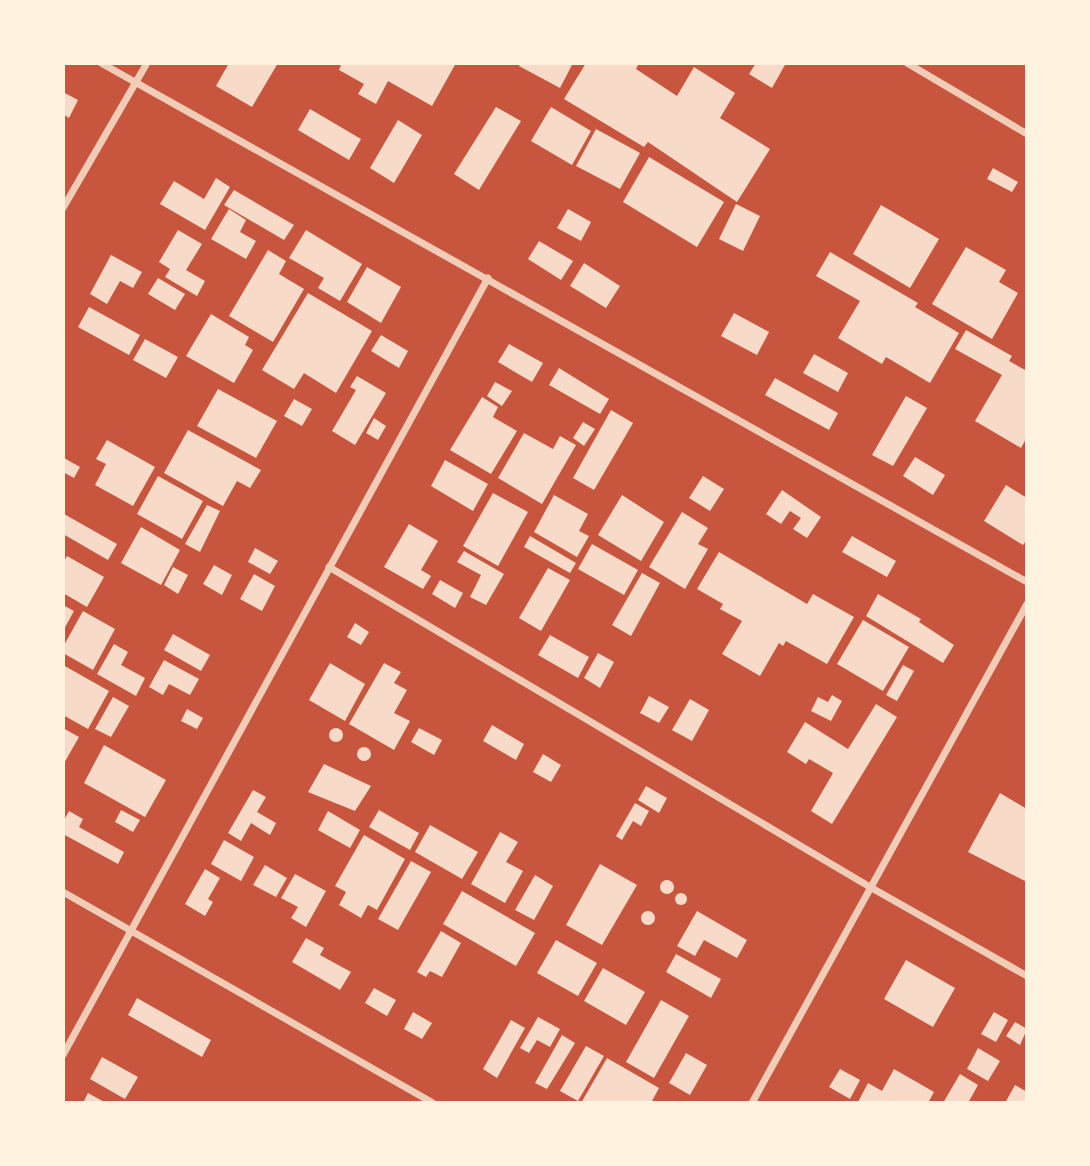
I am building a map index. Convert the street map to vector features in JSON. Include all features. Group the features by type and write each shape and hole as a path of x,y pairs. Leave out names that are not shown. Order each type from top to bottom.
{"street":[{"path":"101,63 1027,582"},
{"path":"63,208 147,63"},
{"path":"907,63 1027,134"},
{"path":"63,1055 133,932 488,278"},
{"path":"329,567 870,887 1027,976"},
{"path":"752,1103 1027,604"},
{"path":"63,892 433,1103"}],"building":[{"path":"229,63 278,63 252,107 216,86"},
{"path":"338,63 456,63 432,106 388,81 376,104 358,94 364,84 339,70 341,65"},
{"path":"520,63 573,63 560,88 519,66"},
{"path":"586,63 639,63 636,69 677,96 694,67 735,93 720,118 770,149 737,202 648,142 644,147 564,99"},
{"path":"756,63 786,63 772,88 749,74"},
{"path":"63,92 78,100 69,118 63,114"},
{"path":"496,107 521,121 479,190 454,174"},
{"path":"551,107 591,131 572,165 531,141"},
{"path":"310,109 361,139 349,160 298,130"},
{"path":"398,120 422,135 394,183 370,168"},
{"path":"596,129 640,153 620,189 576,166"},
{"path":"649,157 724,202 697,247 623,202"},
{"path":"993,168 1018,182 1012,192 987,179"},
{"path":"216,178 230,187 205,230 160,204 174,181 204,199"},
{"path":"234,190 294,225 284,240 224,205"},
{"path":"736,204 760,216 743,251 719,239"},
{"path":"881,205 939,239 910,288 853,254"},
{"path":"229,209 246,220 240,232 256,241 246,259 211,239"},
{"path":"568,209 591,222 581,241 557,228"},
{"path":"178,230 202,244 186,270 205,281 197,296 165,277 170,269 159,262"},
{"path":"306,230 362,264 340,301 318,288 324,278 289,258"},
{"path":"539,241 573,261 561,280 528,259"},
{"path":"966,247 1006,270 999,282 1018,293 992,339 932,304"},
{"path":"268,250 286,261 279,274 304,289 273,342 229,316"},
{"path":"830,252 918,303 915,307 959,333 930,383 886,357 882,364 838,338 860,301 816,276"},
{"path":"111,255 142,272 133,288 120,281 107,304 90,294"},
{"path":"584,263 620,286 606,308 570,286"},
{"path":"367,267 401,287 381,323 347,302"},
{"path":"158,278 185,294 175,310 148,294"},
{"path":"308,293 372,331 336,393 304,373 294,389 262,370"},
{"path":"89,307 140,335 129,355 78,327"},
{"path":"734,313 769,332 757,355 721,336"},
{"path":"211,314 249,337 245,345 253,350 234,383 186,356"},
{"path":"966,330 1012,356 1009,361 1027,371 1027,437 1021,448 975,421 1002,375 955,349"},
{"path":"381,335 408,351 399,368 371,351"},
{"path":"145,339 178,357 166,378 133,360"},
{"path":"509,344 543,363 532,382 498,362"},
{"path":"814,354 848,373 838,392 803,373"},
{"path":"559,368 609,399 600,414 549,385"},
{"path":"357,376 386,393 355,445 332,431 356,390 350,387"},
{"path":"775,378 838,413 829,430 765,395"},
{"path":"495,382 512,391 502,406 487,396"},
{"path":"218,389 277,421 256,458 197,426"},
{"path":"906,396 927,408 893,466 872,455"},
{"path":"482,397 498,407 493,417 517,431 491,474 450,450"},
{"path":"294,399 312,409 302,426 284,416"},
{"path":"611,410 633,423 594,490 573,478"},
{"path":"374,418 386,426 378,440 366,433"},
{"path":"583,422 595,429 584,446 573,438"},
{"path":"188,430 261,470 250,488 237,481 223,506 164,473"},
{"path":"524,433 553,449 560,436 576,445 542,504 498,478"},
{"path":"107,440 155,467 133,506 95,485 106,464 96,459"},
{"path":"915,457 945,475 933,495 903,476"},
{"path":"64,458 80,467 74,478 63,472"},
{"path":"445,460 488,484 473,511 431,486"},
{"path":"158,476 203,501 182,539 137,514"},
{"path":"703,476 724,489 710,511 689,498"},
{"path":"1006,485 1027,498 1027,539 1023,545 984,521"},
{"path":"782,490 821,517 807,538 793,529 801,518 790,511 781,524 766,514"},
{"path":"493,493 528,512 498,566 463,546"},
{"path":"554,495 588,514 579,531 589,536 577,557 534,532"},
{"path":"622,495 664,522 641,561 598,535"},
{"path":"207,505 220,511 200,552 185,544"},
{"path":"682,512 708,528 698,544 708,549 685,589 649,567"},
{"path":"64,514 117,544 108,560 63,534"},
{"path":"409,524 438,541 421,570 431,576 423,589 384,567"},
{"path":"141,527 180,550 161,585 121,563"},
{"path":"530,536 576,563 570,573 524,547"},
{"path":"852,536 896,561 887,577 842,552"},
{"path":"592,544 638,570 624,595 578,569"},
{"path":"255,548 278,561 270,574 248,562"},
{"path":"464,551 504,574 486,605 470,597 481,575 457,562"},
{"path":"719,552 807,604 813,594 854,617 827,664 786,641 783,646 779,643 760,676 722,654 742,621 720,609 723,604 697,589"},
{"path":"67,556 104,577 87,607 63,593 63,563"},
{"path":"214,565 232,575 222,595 203,584"},
{"path":"173,567 188,575 178,594 164,585"},
{"path":"548,568 570,580 541,631 519,618"},
{"path":"642,573 660,583 631,636 612,625"},
{"path":"254,574 275,586 262,611 240,599"},
{"path":"440,580 463,593 455,608 432,594"},
{"path":"878,594 921,619 919,622 954,645 943,663 866,616"},
{"path":"63,605 74,611 63,631"},
{"path":"83,611 115,629 93,670 63,653 63,647"},
{"path":"863,620 909,647 883,691 837,664"},
{"path":"355,623 369,632 361,645 347,637"},
{"path":"173,634 210,655 201,671 164,650"},
{"path":"550,635 589,657 578,678 538,655"},
{"path":"114,644 128,652 121,665 145,678 136,696 97,674"},
{"path":"598,653 614,662 600,688 584,678"},
{"path":"164,660 199,679 190,695 169,684 163,695 149,687"},
{"path":"330,663 365,684 345,721 309,700"},
{"path":"384,663 401,672 394,683 407,690 394,713 410,721 394,750 349,724"},
{"path":"63,665 109,691 88,729 63,715"},
{"path":"903,665 914,671 897,701 886,695"},
{"path":"832,695 842,701 831,721 811,711 818,697 828,702"},
{"path":"649,696 669,707 659,723 640,713"},
{"path":"113,697 129,706 111,737 95,729"},
{"path":"690,699 709,710 692,741 672,730"},
{"path":"876,704 897,717 832,824 811,811 833,773 809,759 806,764 787,752 805,722 848,749"},
{"path":"187,709 203,718 197,729 181,721"},
{"path":"492,725 524,744 516,760 483,741"},
{"path":"63,728 79,737 63,765"},
{"path":"333,728 339,728 343,735 339,742 333,742 329,738 329,732"},
{"path":"419,728 442,740 434,755 411,742"},
{"path":"104,745 166,780 145,817 84,783"},
{"path":"361,747 367,747 371,754 367,761 361,761 357,757 357,751"},
{"path":"543,754 561,765 551,782 533,772"},
{"path":"324,764 371,786 355,811 308,792"},
{"path":"646,786 667,798 659,813 638,800"},
{"path":"253,790 266,797 257,812 276,823 270,835 251,823 241,841 228,833"},
{"path":"1000,793 1027,809 1027,882 968,852"},
{"path":"635,803 649,811 641,826 633,821 622,840 616,836"},
{"path":"121,810 140,820 133,832 115,822"},
{"path":"379,810 419,833 410,850 369,827"},
{"path":"69,811 83,819 79,827 124,852 118,864 63,834 63,822"},
{"path":"328,811 360,830 350,848 318,830"},
{"path":"430,825 478,852 462,879 415,852"},
{"path":"500,832 518,842 506,862 523,871 505,903 471,884"},
{"path":"364,835 405,859 377,910 368,905 361,918 339,905 346,892 335,886"},
{"path":"224,840 254,857 241,881 211,864"},
{"path":"411,861 431,872 398,930 378,919"},
{"path":"600,864 637,885 602,945 566,925"},
{"path":"265,865 287,878 276,897 253,885"},
{"path":"205,869 220,878 208,899 213,902 205,916 185,904"},
{"path":"295,874 326,891 306,927 291,918 298,907 281,898"},
{"path":"535,875 553,886 534,920 515,910"},
{"path":"664,880 670,880 674,887 670,894 664,894 660,890 660,884"},
{"path":"462,891 535,933 516,966 443,924"},
{"path":"676,894 686,894 686,904 676,904"},
{"path":"645,911 651,911 655,918 651,925 645,925 641,921 641,915"},
{"path":"697,911 747,940 737,958 704,940 695,956 677,946"},
{"path":"441,931 461,943 442,977 430,971 426,977 417,972"},
{"path":"306,938 324,948 320,955 351,972 340,990 292,962"},
{"path":"556,940 597,963 578,996 537,973"},
{"path":"676,954 721,979 711,998 666,972"},
{"path":"906,960 955,988 933,1027 884,999"},
{"path":"603,968 645,992 626,1025 584,1001"},
{"path":"374,988 396,1000 387,1016 365,1003"},
{"path":"137,998 211,1040 202,1057 128,1015"},
{"path":"661,1000 689,1016 654,1078 626,1062"},
{"path":"413,1012 432,1023 422,1039 404,1029"},
{"path":"994,1012 1008,1020 996,1042 981,1034"},
{"path":"538,1017 560,1029 550,1047 537,1040 529,1053 520,1048"},
{"path":"511,1020 525,1028 497,1078 483,1069"},
{"path":"1015,1022 1027,1029 1020,1045 1006,1036"},
{"path":"562,1035 575,1043 547,1089 535,1083"},
{"path":"586,1046 604,1056 578,1101 560,1091"},
{"path":"978,1048 1000,1061 988,1081 967,1069"},
{"path":"686,1053 707,1065 690,1095 669,1083"},
{"path":"102,1057 138,1077 125,1099 90,1079"},
{"path":"607,1058 659,1088 651,1103 581,1103"},
{"path":"840,1069 860,1080 850,1099 829,1087"},
{"path":"894,1069 934,1092 928,1103 858,1102 868,1083 882,1091"},
{"path":"960,1074 978,1085 968,1103 943,1103"},
{"path":"1015,1085 1027,1092 1027,1103 1005,1103"},
{"path":"88,1093 106,1103 83,1103"}]}
